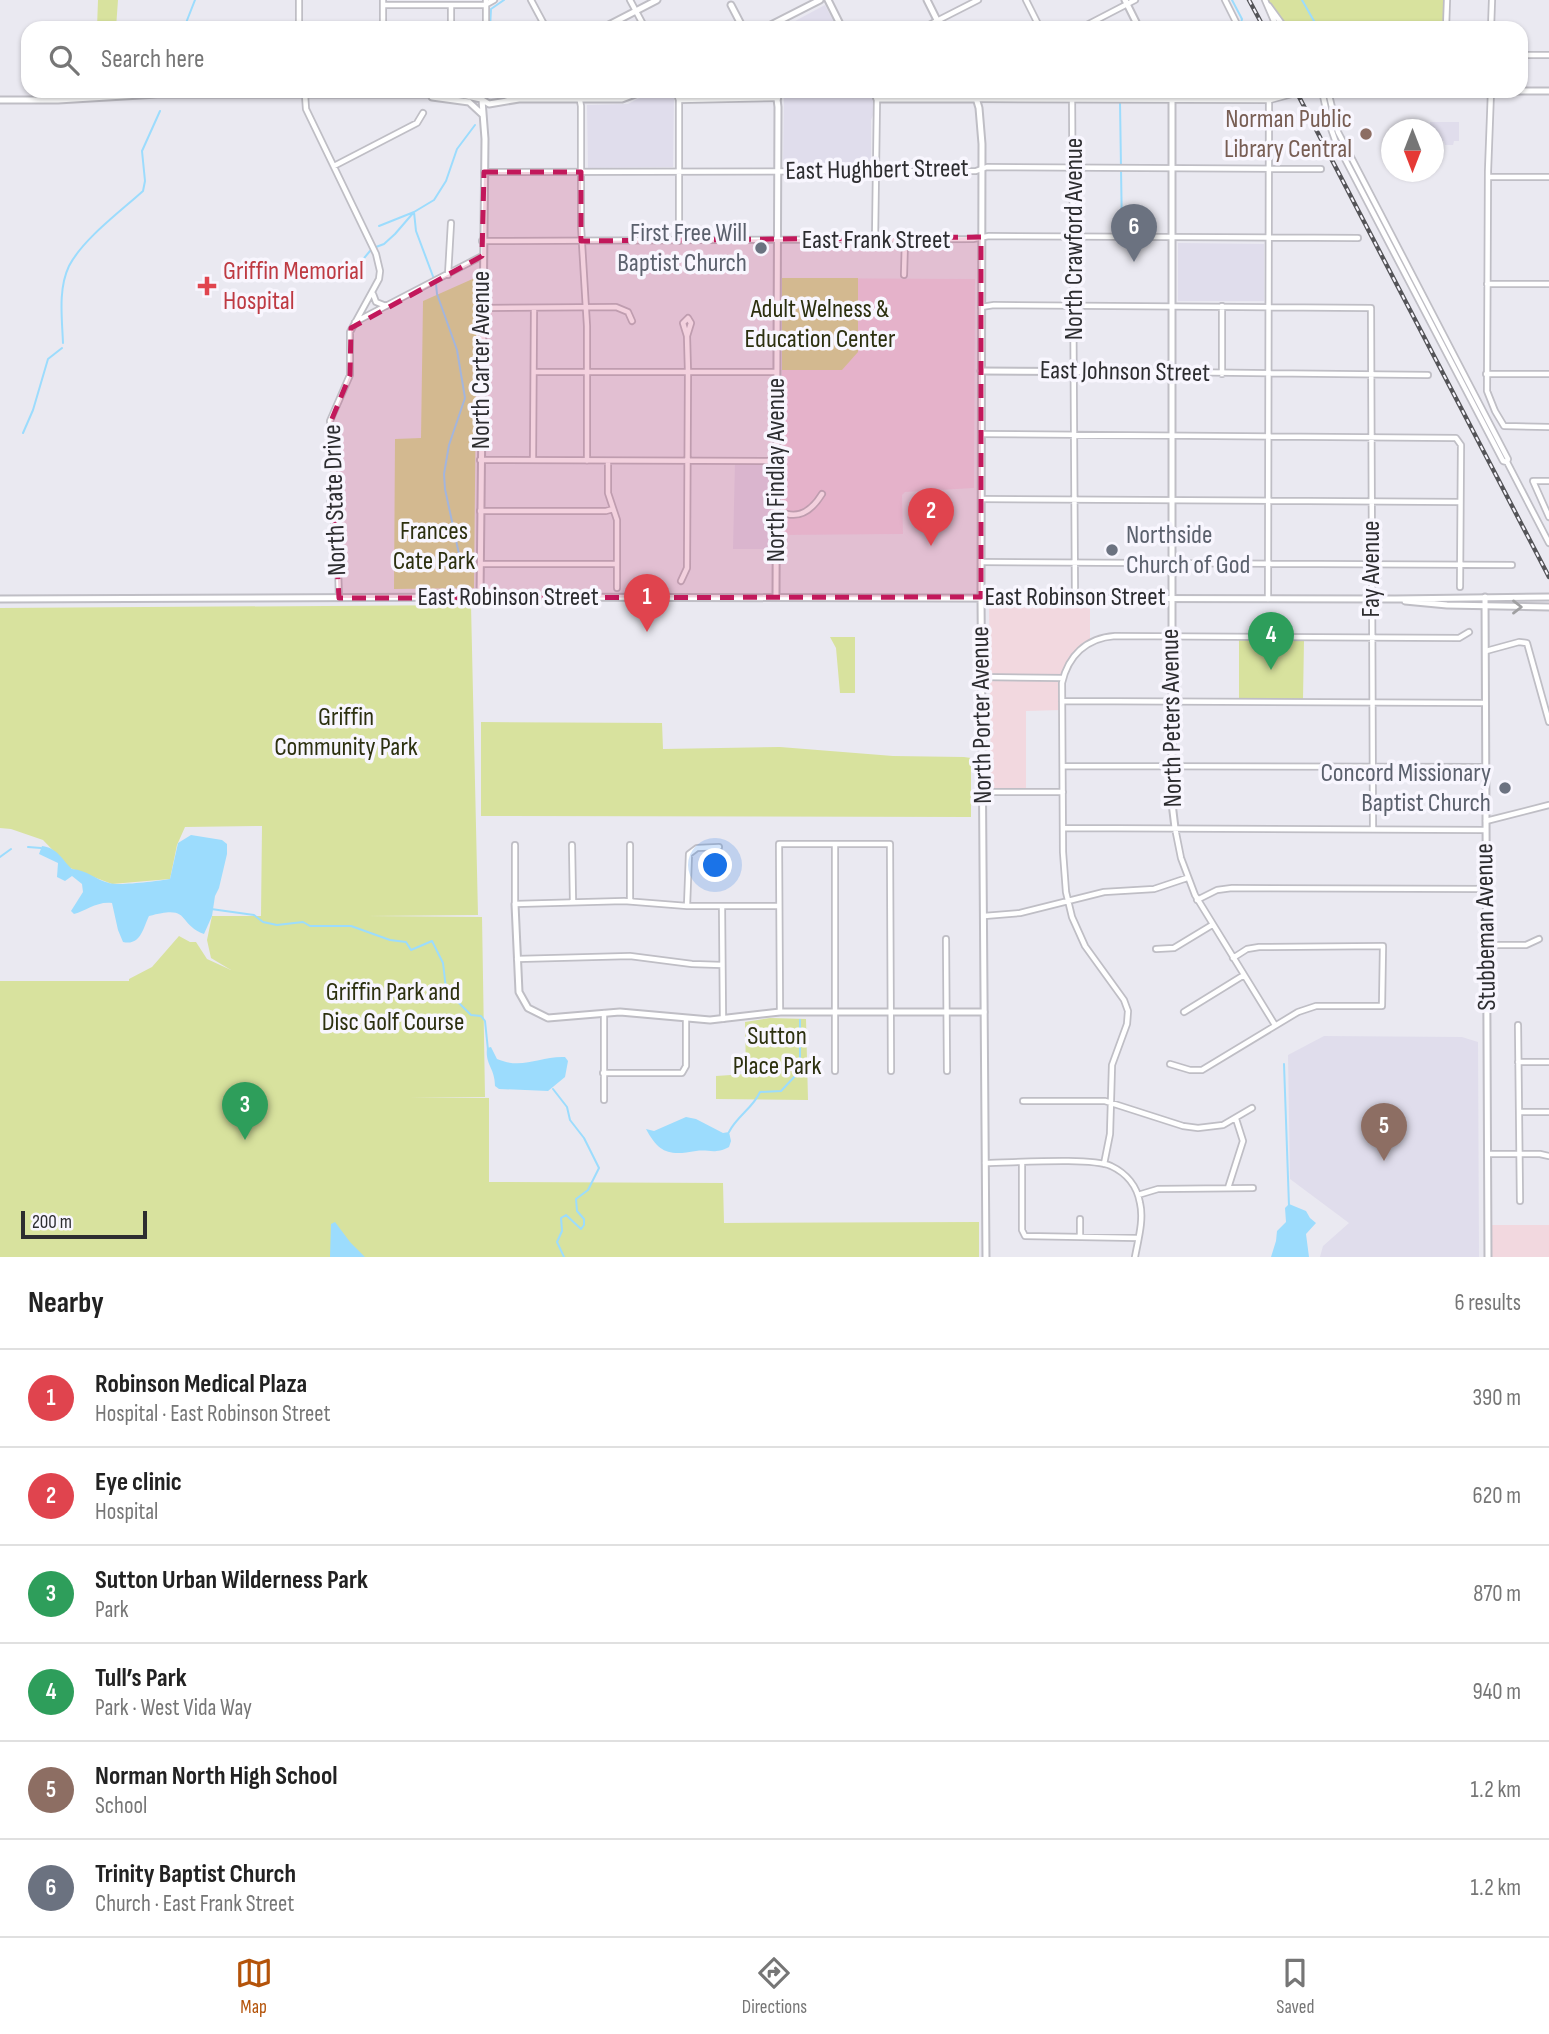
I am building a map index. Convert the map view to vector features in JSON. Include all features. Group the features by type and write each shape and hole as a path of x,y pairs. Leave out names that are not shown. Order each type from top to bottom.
{"street":[{"path":"299,0 299,21"},
{"path":"383,21 383,3 451,6 494,0"},
{"path":"531,0 542,21"},
{"path":"630,0 641,21"},
{"path":"617,21 657,0"},
{"path":"779,21 820,0"},
{"path":"828,0 838,21"},
{"path":"927,0 937,21 978,0"},
{"path":"1026,0 1036,21"},
{"path":"1093,21 1126,2 1135,0"},
{"path":"1225,0 1236,21"},
{"path":"1447,0 1447,21"},
{"path":"1491,21 1492,0"},
{"path":"486,2 486,21"},
{"path":"730,2 740,21"},
{"path":"1126,2 1136,21"},
{"path":"1267,3 1274,21"},
{"path":"1267,3 1280,21"},
{"path":"451,6 451,21"},
{"path":"1528,55 1549,55"},
{"path":"1528,91 1549,91"},
{"path":"0,100 91,98"},
{"name":"North State Drive","path":"303,98 379,264 380,274 373,293 354,322 348,341 349,375 333,409 329,426 335,462 330,504 337,538 339,598"},
{"path":"439,98 465,101 478,108 484,121"},
{"path":"473,98 494,103 519,99 625,98"},
{"name":"North Carter Avenue","path":"484,121 488,109 497,98"},
{"path":"679,241 679,100 778,98"},
{"name":"North Findlay Avenue","path":"776,597 778,98"},
{"path":"875,240 877,99 1281,98"},
{"path":"1323,98 1335,140 1503,461 1507,462"},
{"path":"1330,98 1338,132 1549,543"},
{"path":"1491,98 1486,391 1504,426 1549,427"},
{"path":"580,99 582,240 588,373 587,461"},
{"name":"North Porter Avenue","path":"977,99 981,126 981,677 986,1257"},
{"name":"North Crawford Avenue","path":"1074,99 1074,597"},
{"name":"North Peters Avenue","path":"1172,99 1171,636 1175,828 1187,877 1197,900 1275,1025"},
{"name":"North Carter Avenue","path":"480,597 484,172 484,121 481,100"},
{"path":"1268,599 1270,100"},
{"path":"334,166 417,123 423,113"},
{"name":"East Hughbert Street","path":"484,172 976,171 1073,167 1321,169"},
{"path":"1488,177 1549,177"},
{"path":"448,275 451,223"},
{"name":"East Frank Street","path":"482,241 905,240 1073,236 1358,238"},
{"path":"904,275 905,240"},
{"path":"354,322 482,256"},
{"path":"1487,284 1549,284"},
{"path":"373,293 376,302 390,305"},
{"path":"1222,306 1222,374"},
{"path":"981,307 1269,306"},
{"name":"Fay Avenue","path":"1269,306 1371,308 1373,830"},
{"path":"481,308 619,307 628,313 632,321"},
{"path":"534,308 534,460"},
{"path":"681,581 687,568 687,336"},
{"name":"East Johnson Street","path":"981,371 1428,375"},
{"path":"534,372 776,372"},
{"path":"1486,374 1549,374"},
{"path":"981,434 1456,438 1461,445 1460,587"},
{"path":"480,460 776,461"},
{"path":"608,461 608,493 617,518 617,588"},
{"path":"1549,481 1533,481 1549,517"},
{"path":"787,514 798,516 806,512 822,494"},
{"path":"981,499 1460,502"},
{"path":"480,512 613,509"},
{"path":"981,562 1512,565"},
{"path":"480,564 617,564"},
{"name":"Stubbeman Avenue","path":"1485,597 1488,1257"},
{"path":"1395,599 1549,597"},
{"name":"East Robinson Street","path":"0,599 1395,599"},
{"path":"1395,599 1447,606 1549,607"},
{"path":"1104,1164 1110,1134 1112,1065 1128,1019 1128,1007 1084,946 1068,900 1064,879 1062,678 1073,656 1097,639 1115,636 1459,638 1469,632"},
{"path":"1486,651 1518,642 1527,643 1549,722"},
{"path":"981,677 1062,678"},
{"path":"1062,701 1485,703"},
{"path":"1063,766 1485,767"},
{"path":"983,792 1063,792"},
{"path":"1485,821 1549,805"},
{"path":"1063,828 1485,830"},
{"path":"780,1012 779,844 890,844 891,1071"},
{"path":"835,844 835,1072"},
{"path":"515,845 516,960 519,992 524,1003 537,1014 553,1018 629,1012 686,1020 723,1019 780,1012 984,1012"},
{"path":"572,845 573,902"},
{"path":"630,845 630,901"},
{"path":"687,906 689,854 697,848 719,847"},
{"path":"984,916 1007,916 1112,891 1157,888 1187,877"},
{"path":"1197,900 1217,890 1232,888 1486,889"},
{"path":"515,904 630,901 687,906 779,906"},
{"path":"722,906 723,1019"},
{"path":"1156,949 1174,948 1212,925"},
{"path":"946,939 947,1070"},
{"path":"1486,945 1526,945 1539,939"},
{"path":"1170,1064 1190,1070 1202,1070 1275,1025 1312,1006 1382,1006 1383,946 1259,947 1247,949 1233,958"},
{"path":"516,960 630,956 722,965"},
{"path":"1184,1012 1244,975"},
{"path":"604,1012 604,1100"},
{"path":"603,1073 682,1073 686,1066 686,1020"},
{"path":"1518,1025 1520,1201"},
{"path":"1518,1062 1549,1062"},
{"path":"1023,1101 1110,1102 1191,1128 1210,1128 1236,1119 1252,1108"},
{"path":"1519,1112 1549,1112"},
{"path":"1228,1188 1243,1141 1236,1119"},
{"path":"1488,1154 1549,1156"},
{"path":"985,1163 1104,1164 1126,1177 1138,1195 1141,1214 1135,1257"},
{"path":"1022,1163 1021,1230 1025,1236 1138,1238"},
{"path":"1138,1195 1158,1189 1253,1188"},
{"path":"1080,1219 1080,1237"}],"highlighted area":[{"path":"484,172 581,172 581,241 981,237 981,597 339,598 329,426 350,375 351,328 482,256"}],"shaded area":[{"path":"825,5 833,21 795,21"},
{"path":"640,98 674,98 673,167 588,168 587,105 628,104"},
{"path":"784,98 873,98 871,165 783,166"},
{"path":"1444,122 1459,122 1459,141 1454,141 1453,145 1445,145"},
{"path":"1178,243 1264,244 1264,301 1178,301"},
{"path":"782,278 975,279 974,488 905,492 902,495 903,534 782,535"},
{"path":"735,461 776,461 774,549 733,549"},
{"path":"989,607 1090,608 1090,641 1068,662 1062,673 1061,710 1026,711 1026,791 991,789"},
{"path":"1324,1036 1462,1037 1478,1042 1479,1257 1320,1257 1323,1246 1349,1223 1290,1179 1288,1055"},
{"path":"1492,1225 1549,1225 1549,1257 1492,1257"}],"green space":[{"path":"98,0 118,0 116,21 97,21"},
{"path":"1268,0 1444,0 1444,21 1282,21"},
{"name":"Frances Cate Park","path":"477,277 474,588 394,589 395,439 421,438 423,301"},
{"name":"Adult Welness & Education Center","path":"782,278 858,278 858,352 842,370 782,370"},
{"path":"471,605 478,915 368,916 482,917 485,1097 410,1097 489,1098 489,1182 723,1183 724,1223 979,1222 979,1257 0,1257 0,981 129,981 152,967 179,936 196,942 207,959 231,970 211,958 207,940 212,916 261,916 262,826 185,827 177,845 170,879 112,884 70,868 43,840 0,828 0,608"},
{"path":"830,637 855,637 855,693 840,693 836,648"},
{"path":"1239,640 1304,640 1303,699 1239,699"},
{"path":"481,722 662,723 663,749 780,747 893,756 971,758 971,817 481,816"},
{"name":"Sutton Place Park","path":"770,1018 806,1019 808,1100 716,1099 716,1076 746,1074 745,1022"}],"water":[{"path":"191,835 222,840 227,844 212,916 204,934 195,930 182,916 172,912 149,916 138,939 129,943 123,942 112,903 97,905 74,914 71,911 83,892 82,884 72,876 65,881 57,877 58,863 39,854 42,846 47,847 56,852 72,869 109,883 157,881 170,879 178,843"},
{"path":"491,1047 497,1059 506,1062 523,1063 565,1057 568,1061 565,1077 548,1091 499,1089 495,1086 487,1059 487,1048"},
{"path":"686,1117 696,1119 723,1133 729,1132 729,1147 715,1151 672,1153 660,1148 646,1129 654,1131"},
{"path":"1289,1204 1306,1211 1316,1223 1306,1234 1309,1257 1271,1257 1277,1231 1286,1222 1285,1208"},
{"path":"335,1222 365,1257 330,1257 331,1224"}],"waterway":[{"path":"187,21 195,0"},
{"path":"490,21 491,9 504,0"},
{"path":"1232,0 1242,21"},
{"path":"1302,0 1314,21"},
{"path":"1120,102 1122,234"},
{"path":"63,343 62,294 69,266 83,246 143,191 145,181 142,151 160,111"},
{"path":"376,247 395,234 414,212 434,200 446,181 457,149 475,125"},
{"path":"379,226 414,212 416,231 434,279"},
{"path":"349,276 370,251"},
{"path":"436,284 457,350 465,398 449,445 444,474 459,554"},
{"path":"23,433 33,410 48,359 62,348"},
{"path":"28,847 41,848"},
{"path":"0,857 11,849"},
{"path":"211,909 254,915 263,922 277,925 303,922 310,926 351,926 390,940 406,942 411,950 432,941 443,963 447,997 456,1000 471,1015 481,1016 485,1021 488,1050"},
{"path":"729,1132 760,1092 781,1091 797,1074 800,1067 800,1020"},
{"path":"1284,1064 1289,1206"},
{"path":"553,1089 567,1107 570,1120 584,1138 599,1168 588,1190 576,1199 577,1211 584,1219 581,1229 566,1215 561,1218 562,1231 557,1242 564,1257"}],"railway":[{"path":"1249,0 1260,21"},
{"path":"1300,98 1549,577"}],"place":[{"name":"Norman Public Library Central","path":"1366,134"},
{"name":"First Free Will Baptist Church","path":"761,248"},
{"name":"Trinity Baptist Church","path":"1134,262"},
{"name":"Griffin Memorial Hospital","path":"207,286"},
{"name":"Eye clinic","path":"931,546"},
{"name":"Northside Church of God","path":"1112,550"},
{"name":"Robinson Medical Plaza","path":"647,632"},
{"name":"Tull’s Park","path":"1271,670"},
{"name":"Concord Missionary Baptist Church","path":"1505,788"},
{"name":"Sutton Urban Wilderness Park","path":"245,1140"},
{"name":"Norman North High School","path":"1384,1161"}],"park label":[{"name":"Griffin Community Park","path":"346,732"},
{"name":"Griffin Park and Disc Golf Course","path":"393,1007"}]}
